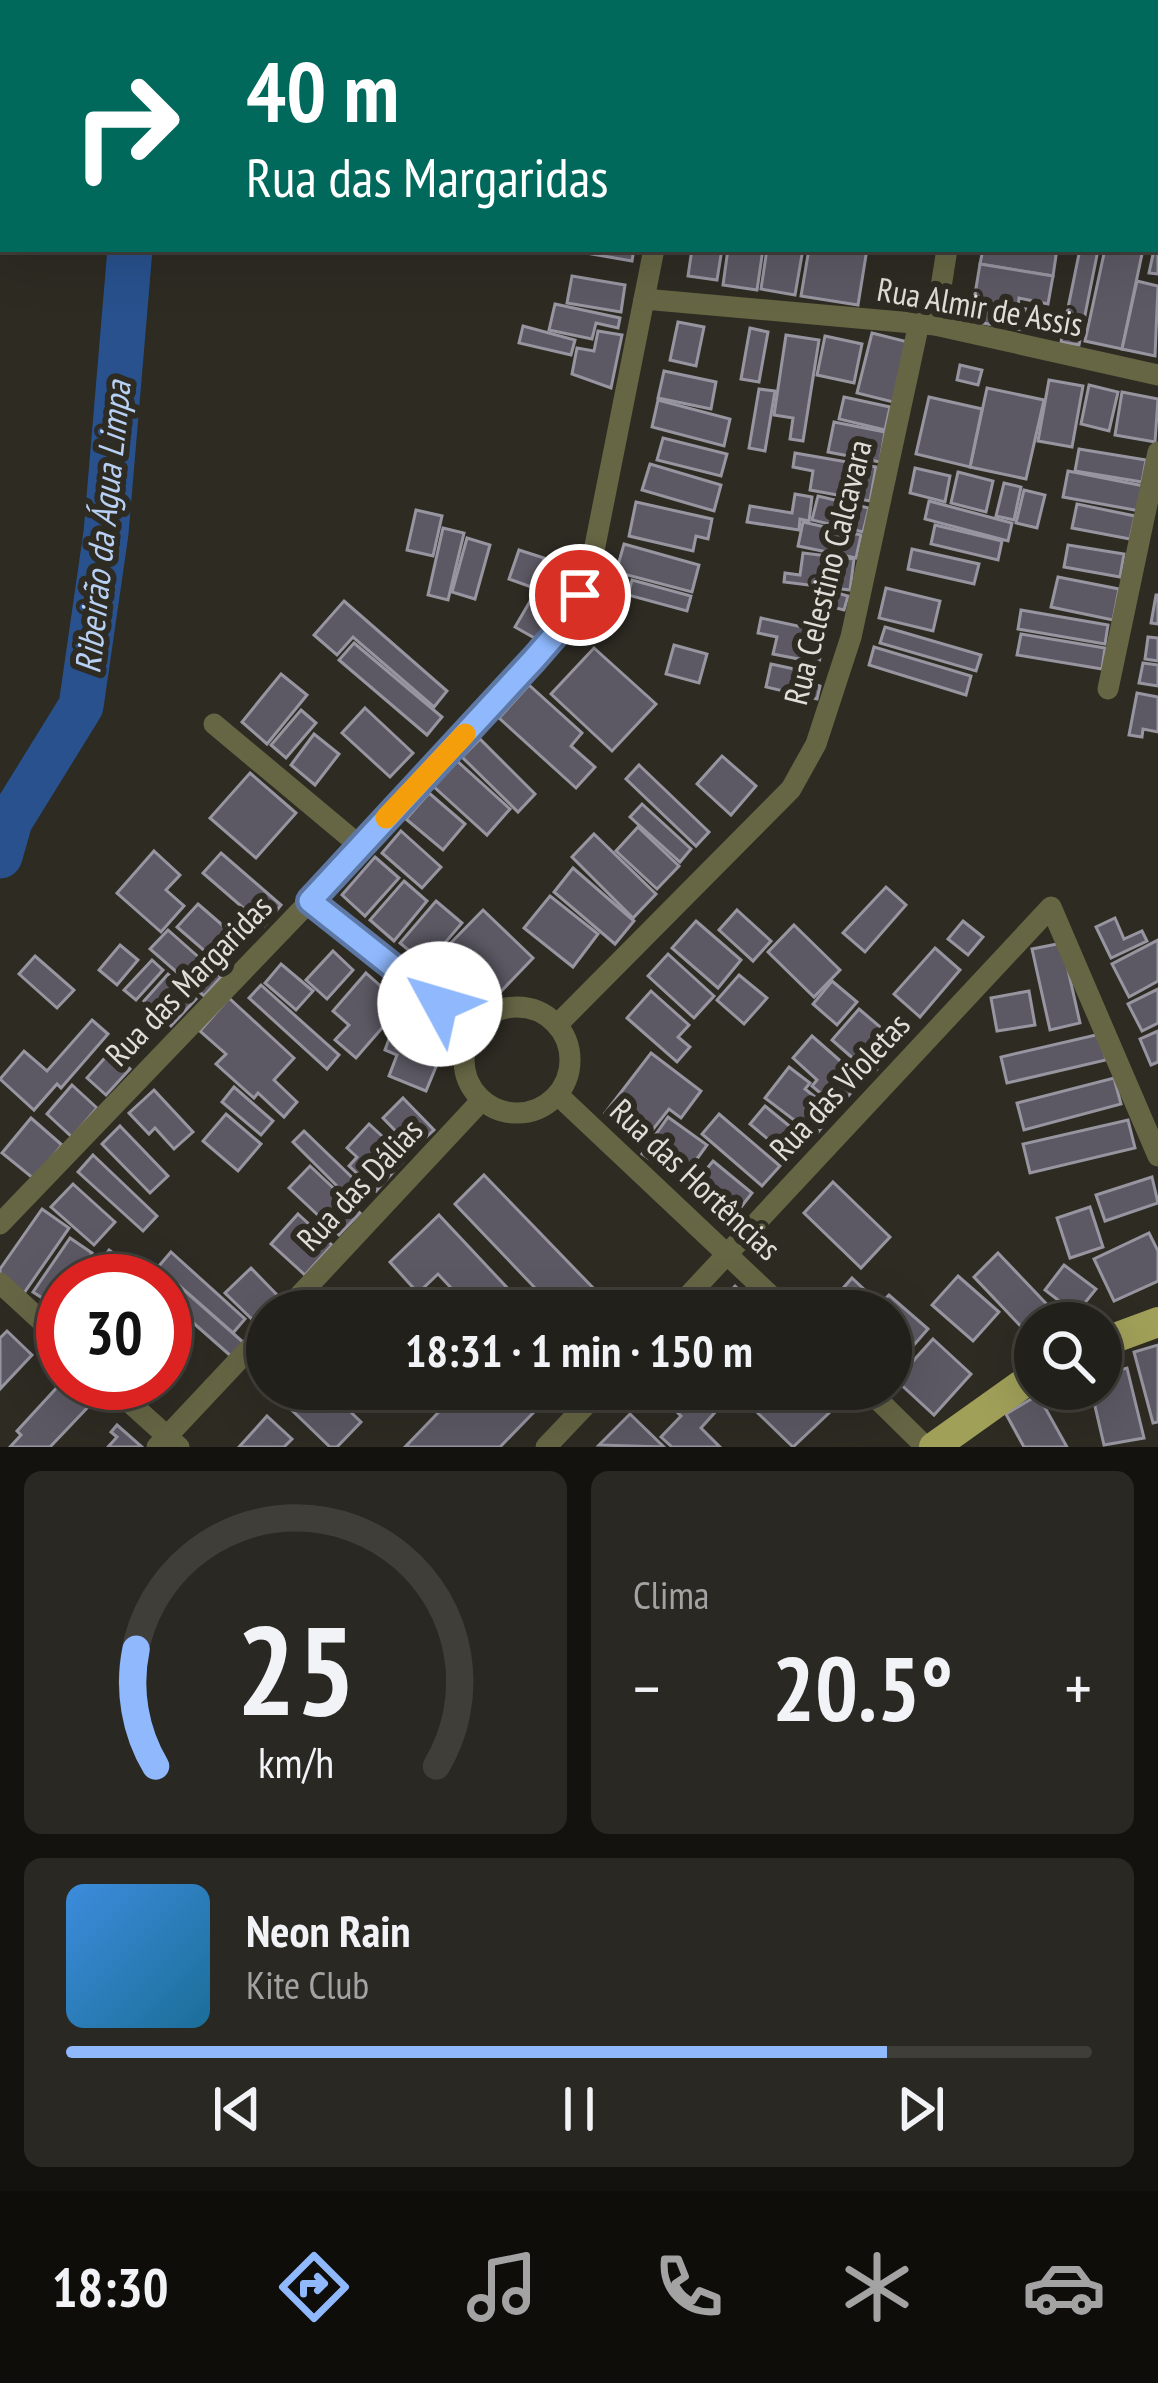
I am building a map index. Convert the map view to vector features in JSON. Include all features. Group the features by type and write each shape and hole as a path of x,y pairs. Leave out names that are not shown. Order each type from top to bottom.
{"main road":[{"path":"1122,1335 1158,1322"},
{"path":"930,1447 1014,1389"}],"street":[{"name":"Rua das Margaridas","path":"4,1220 310,901 561,628 591,566 653,252"},
{"name":"Rua Celestino Calcavara","path":"558,1024 791,789 816,744 851,637 946,252"},
{"name":"Rua Almir de Assis","path":"644,298 927,324 1158,375"},
{"path":"1108,689 1158,452"},
{"path":"214,724 360,846"},
{"path":"310,901 472,1030"},
{"name":"Rua das Violetas","path":"694,1290 1051,907 1158,1156"},
{"path":"517,1007 540,1012 558,1024 569,1047 570,1064 558,1095 542,1108 521,1114 500,1112 481,1101 465,1075 466,1044 472,1030 493,1012 517,1007"},
{"name":"Rua das Hortências","path":"558,1095 766,1290"},
{"name":"Rua das Dálias","path":"305,1290 481,1101"},
{"path":"0,1283 36,1317"},
{"path":"135,1410 167,1443 246,1354"},
{"path":"546,1447 581,1410"},
{"path":"890,1410 930,1447"}],"building":[{"path":"580,252 634,252 632,261"},
{"path":"692,252 722,252 717,280 688,276"},
{"path":"728,252 763,252 757,290 723,285"},
{"path":"767,252 802,252 795,295 761,289"},
{"path":"808,252 867,252 858,305 801,296"},
{"path":"982,252 1057,252 1053,276 980,264"},
{"path":"1079,252 1098,252 1079,345 1061,342"},
{"path":"1104,252 1142,254 1122,349 1085,341"},
{"path":"1154,252 1158,252 1158,274 1149,273"},
{"path":"980,264 1053,276 1048,304 1019,298 1018,307 974,300"},
{"path":"572,276 625,285 621,312 567,303"},
{"path":"1137,281 1158,286 1155,356 1122,349"},
{"path":"974,300 1026,309 1023,330 971,321"},
{"path":"555,304 620,318 618,328 596,323 592,339 549,330"},
{"path":"678,322 704,327 696,366 670,360"},
{"path":"523,326 575,340 571,355 519,343"},
{"path":"750,328 768,332 759,382 741,379"},
{"path":"598,331 622,335 611,388 572,374 577,348 594,351"},
{"path":"872,333 908,342 893,402 857,393"},
{"path":"786,335 819,340 803,441 790,439 793,418 774,415"},
{"path":"825,336 862,344 854,383 817,375"},
{"path":"960,365 982,370 978,385 957,380"},
{"path":"664,371 716,382 711,409 658,398"},
{"path":"1049,380 1083,386 1072,447 1038,441"},
{"path":"1089,385 1118,392 1109,431 1081,424"},
{"path":"987,388 1044,400 1026,479 970,467"},
{"path":"759,389 775,391 765,451 749,448"},
{"path":"1122,392 1158,399 1155,442 1115,435"},
{"path":"844,397 890,407 885,430 839,419"},
{"path":"929,397 982,409 970,467 916,454"},
{"path":"658,400 730,419 724,446 652,427"},
{"path":"834,422 885,432 880,462 828,452"},
{"path":"663,438 727,454 721,476 657,460"},
{"path":"1079,449 1146,460 1142,482 1075,471"},
{"path":"795,453 876,467 870,501 810,490 813,471 793,467"},
{"path":"650,464 721,485 714,511 642,490"},
{"path":"915,468 950,476 945,502 910,493"},
{"path":"1068,471 1144,486 1140,511 1063,497"},
{"path":"958,472 993,481 986,512 951,503"},
{"path":"1004,483 1021,487 1014,520 996,516"},
{"path":"1024,490 1045,495 1037,528 1016,523"},
{"path":"795,494 812,497 809,521 800,519 799,530 747,522 750,506 792,513"},
{"path":"818,496 869,508 863,532 812,520"},
{"path":"929,501 1012,523 1008,541 925,519"},
{"path":"636,502 712,519 708,539 696,536 693,551 629,536"},
{"path":"1077,504 1135,516 1130,539 1072,528"},
{"path":"416,510 442,516 433,556 407,550"},
{"path":"803,522 861,535 856,558 798,546"},
{"path":"935,525 1002,541 998,560 931,544"},
{"path":"443,528 464,533 448,600 428,595"},
{"path":"467,538 490,545 475,599 452,592"},
{"path":"624,544 699,565 692,592 616,572"},
{"path":"1068,545 1124,554 1120,577 1064,567"},
{"path":"912,549 979,564 974,584 908,569"},
{"path":"519,550 544,558 534,588 509,579"},
{"path":"803,553 854,559 850,590 784,582 785,573 800,575"},
{"path":"553,562 576,575 538,640 515,627"},
{"path":"1058,577 1119,589 1113,620 1051,607"},
{"path":"632,580 691,596 687,611 628,595"},
{"path":"886,588 940,601 933,631 879,618"},
{"path":"823,589 848,596 844,610 820,604"},
{"path":"1158,595 1158,624 1151,623"},
{"path":"344,601 447,691 434,707 353,637 337,655 314,635"},
{"path":"1021,610 1108,625 1105,644 1018,629"},
{"path":"761,618 825,632 819,663 773,654 777,637 758,633"},
{"path":"885,627 981,655 976,671 880,643"},
{"path":"1021,634 1105,648 1102,669 1017,655"},
{"path":"1148,637 1158,638 1158,661 1145,659"},
{"path":"354,643 442,717 427,735 339,660"},
{"path":"674,645 707,654 699,683 666,674"},
{"path":"874,647 971,676 966,695 869,665"},
{"path":"594,648 656,704 612,751 551,694"},
{"path":"1143,663 1158,665 1158,686 1139,683"},
{"path":"771,664 808,672 806,682 820,686 817,699 766,687"},
{"path":"281,674 307,695 267,744 242,722"},
{"path":"529,685 582,733 571,746 595,767 576,788 499,718"},
{"path":"1137,693 1158,697 1158,732 1143,729 1142,737 1129,735"},
{"path":"365,708 413,753 390,777 342,733"},
{"path":"301,710 316,723 286,758 271,745"},
{"path":"314,734 339,754 315,785 291,765"},
{"path":"480,739 535,794 518,812 462,757"},
{"path":"722,756 756,786 731,815 697,784"},
{"path":"456,760 510,809 487,835 433,786"},
{"path":"639,765 709,832 696,846 626,779"},
{"path":"250,773 296,813 256,858 210,818"},
{"path":"429,793 465,824 443,850 406,819"},
{"path":"642,804 691,849 680,862 630,817"},
{"path":"638,827 679,866 657,889 616,851"},
{"path":"401,831 441,867 422,888 382,853"},
{"path":"594,834 656,894 633,918 572,857"},
{"path":"154,851 180,875 166,890 184,906 161,932 117,893"},
{"path":"221,853 281,905 264,926 203,873"},
{"path":"375,857 399,878 365,916 342,895"},
{"path":"573,868 634,921 615,944 554,892"},
{"path":"404,881 427,901 394,941 370,920"},
{"path":"886,887 906,905 865,952 843,933"},
{"path":"550,896 598,934 573,967 524,928"},
{"path":"436,901 462,923 426,965 400,943"},
{"path":"198,904 243,943 222,966 177,927"},
{"path":"483,910 533,958 488,1005 438,956"},
{"path":"737,910 771,941 753,961 719,930"},
{"path":"1115,918 1124,939 1142,931 1147,941 1111,958 1096,927"},
{"path":"696,921 741,960 718,988 672,948"},
{"path":"963,921 983,937 968,955 948,939"},
{"path":"794,925 840,970 814,997 768,952"},
{"path":"168,930 221,977 204,996 150,949"},
{"path":"1158,940 1158,981 1129,997 1112,964"},
{"path":"1062,943 1080,1023 1050,1030 1032,949"},
{"path":"120,945 138,960 117,985 99,970"},
{"path":"935,948 960,970 920,1017 894,994"},
{"path":"333,951 353,970 327,999 306,980"},
{"path":"668,954 714,996 694,1018 648,976"},
{"path":"35,956 74,990 57,1008 19,974"},
{"path":"152,960 163,970 136,1000 124,990"},
{"path":"281,964 313,991 296,1010 265,983"},
{"path":"366,973 402,1005 356,1058 335,1040 349,1025 333,1011"},
{"path":"168,974 196,999 171,1026 144,1001"},
{"path":"739,975 767,998 744,1024 717,1000"},
{"path":"832,981 857,1002 837,1025 813,1004"},
{"path":"261,985 339,1055 327,1069 249,998"},
{"path":"1158,989 1158,1023 1142,1031 1128,1004"},
{"path":"651,991 689,1025 678,1037 690,1047 677,1062 627,1018"},
{"path":"1029,991 1035,1025 997,1031 991,998"},
{"path":"229,998 294,1058 274,1080 297,1102 284,1117 216,1064 226,1054 200,1031"},
{"path":"859,1009 899,1043 872,1075 832,1040"},
{"path":"92,1020 108,1034 61,1088 57,1084 34,1110 0,1079 24,1051 47,1071"},
{"path":"396,1020 447,1040 426,1091 389,1076 397,1055 385,1050"},
{"path":"1158,1031 1158,1062 1151,1065 1140,1039"},
{"path":"1100,1034 1106,1060 1007,1083 1001,1057"},
{"path":"812,1036 862,1080 838,1108 812,1086 817,1080 793,1058"},
{"path":"110,1052 130,1069 106,1095 87,1078"},
{"path":"651,1053 701,1091 681,1118 669,1109 643,1142 605,1113"},
{"path":"789,1067 810,1083 805,1089 834,1112 815,1136 765,1098"},
{"path":"1114,1078 1121,1104 1024,1130 1017,1103"},
{"path":"72,1085 97,1108 72,1137 47,1114"},
{"path":"234,1087 273,1121 261,1135 222,1102"},
{"path":"154,1090 193,1132 174,1149 155,1128 149,1134 129,1113"},
{"path":"403,1098 434,1130 413,1149 383,1118"},
{"path":"765,1106 804,1138 789,1157 750,1124"},
{"path":"226,1114 261,1144 238,1171 203,1141"},
{"path":"719,1114 780,1166 762,1186 702,1134"},
{"path":"668,1117 707,1145 681,1181 642,1154"},
{"path":"31,1118 62,1145 34,1179 2,1153"},
{"path":"1128,1120 1135,1148 1030,1173 1023,1144"},
{"path":"369,1124 406,1158 376,1191 349,1166 357,1157 347,1148"},
{"path":"120,1126 168,1176 150,1193 102,1144"},
{"path":"304,1131 362,1187 350,1199 293,1142"},
{"path":"93,1155 157,1216 143,1231 78,1172"},
{"path":"713,1161 752,1193 728,1224 688,1192"},
{"path":"310,1166 360,1213 339,1235 289,1188"},
{"path":"484,1175 595,1290 537,1290 455,1204"},
{"path":"1152,1177 1158,1203 1105,1221 1096,1195"},
{"path":"833,1182 890,1237 861,1268 804,1213"},
{"path":"73,1184 115,1222 94,1245 51,1207"},
{"path":"1090,1207 1103,1247 1070,1258 1057,1218"},
{"path":"42,1209 69,1228 51,1254 36,1254 36,1276 24,1293 0,1275"},
{"path":"298,1214 332,1245 305,1275 271,1244"},
{"path":"439,1215 509,1290 453,1290 438,1274 415,1290 390,1262"},
{"path":"1149,1233 1158,1251 1158,1281 1114,1301 1094,1259"},
{"path":"70,1238 92,1253 91,1254 59,1254"},
{"path":"998,1253 1045,1302 1014,1302 1014,1319 974,1277"},
{"path":"1064,1265 1096,1289 1086,1302 1060,1302 1045,1290"},
{"path":"251,1268 272,1290 246,1290 246,1313 225,1293"},
{"path":"192,1271 245,1319 233,1333 192,1297"},
{"path":"958,1276 999,1312 973,1341 932,1305"},
{"path":"852,1278 865,1290 841,1290"},
{"path":"192,1297 244,1343 232,1357 192,1322"},
{"path":"912,1315 928,1329 912,1347"},
{"path":"7,1331 32,1355 0,1389 0,1338"},
{"path":"933,1339 971,1374 934,1415 912,1395 912,1362"},
{"path":"1158,1345 1158,1422 1153,1423 1134,1352"},
{"path":"1127,1368 1144,1438 1104,1445 1096,1410 1122,1410 1122,1369"},
{"path":"1014,1409 1046,1410 1067,1447 1024,1447 1006,1414"},
{"path":"36,1410 85,1410 50,1447 10,1447 21,1435 17,1431"},
{"path":"292,1410 349,1410 361,1422 337,1447 330,1447"},
{"path":"441,1410 533,1413 500,1447 405,1447"},
{"path":"675,1410 717,1410 701,1428 720,1447 672,1447 661,1437 681,1416"},
{"path":"755,1410 832,1410 793,1447"},
{"path":"630,1414 664,1447 599,1445"},
{"path":"267,1416 292,1439 284,1447 239,1447"},
{"path":"117,1425 142,1447 108,1447 117,1437 111,1432"}],"waterway":[{"name":"Ribeirão da Água Limpa","path":"0,856 10,821 81,706 106,533 130,252"}],"slow traffic":[{"path":"386,818 465,734"}],"route":[{"path":"440,1004 310,901 534,659 561,628 580,595"}]}
